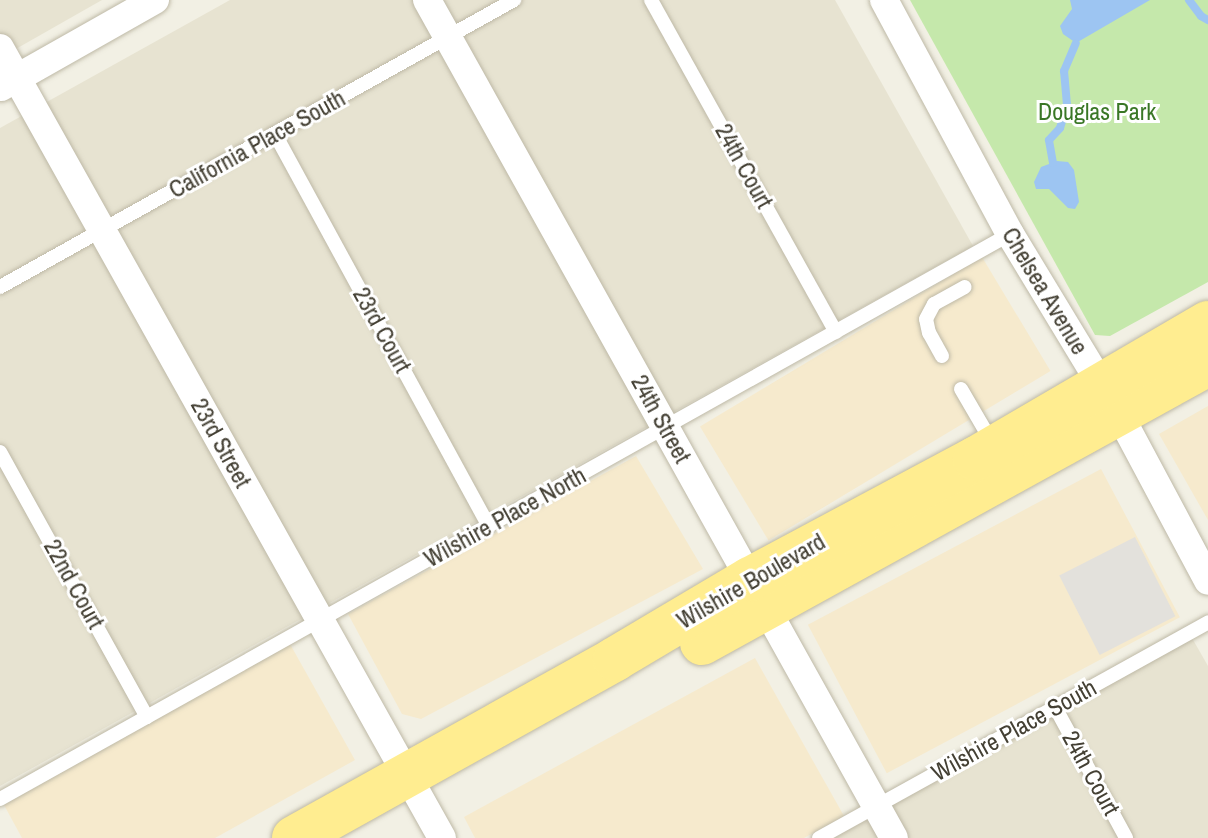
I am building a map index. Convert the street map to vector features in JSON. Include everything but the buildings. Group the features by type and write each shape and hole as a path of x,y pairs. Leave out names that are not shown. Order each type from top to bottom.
{"main road":[{"name":"Wilshire Boulevard","path":"294,838 413,786 1111,399 1208,323"},
{"name":"Wilshire Boulevard","path":"758,593 994,447 1111,399 1208,364"},
{"name":"Wilshire Boulevard","path":"348,838 413,786"}],"street":[{"path":"8,82 155,0"},
{"name":"24th Street","path":"427,0 894,838"},
{"name":"Chelsea Avenue","path":"884,0 1010,234 1111,399 1208,581"},
{"name":"23rd Street","path":"0,48 8,82 102,230 442,838"}],"lane":[{"name":"California Place South","path":"0,287 514,0"},
{"name":"24th Court","path":"651,0 836,332"},
{"name":"23rd Court","path":"275,134 489,526"},
{"name":"Wilshire Place North","path":"0,799 665,427 686,412 1010,234"},
{"path":"942,356 929,333 926,319 934,304 965,287"},
{"path":"961,389 994,447"},
{"name":"22nd Court","path":"0,452 147,717"},
{"name":"Wilshire Place South","path":"819,838 1208,622"},
{"name":"24th Court","path":"1055,707 1126,838"}],"shaded area":[{"path":"0,0 102,0 0,58"},
{"path":"230,0 835,0 973,246 0,786 0,128"},
{"path":"982,257 1051,371 768,540 700,426"},
{"path":"1208,406 1208,520 1159,434"},
{"path":"636,456 703,569 421,719 402,714 348,614"},
{"path":"1101,469 1180,617 887,773 808,625"},
{"path":"1135,537 1175,616 1100,655 1059,576"},
{"path":"1192,638 1208,666 1208,838 834,838"},
{"path":"290,644 355,760 215,838 22,838 4,805"},
{"path":"755,658 844,816 804,838 475,838 464,817"}],"green space":[{"name":"Douglas Park","path":"910,0 1208,0 1208,282 1110,336 1095,335"}],"water":[{"path":"1070,0 1150,0 1076,43 1063,34 1060,26 1072,9"},
{"path":"1057,161 1068,162 1074,170 1079,202 1075,209 1068,208 1049,189 1036,189 1034,182 1041,167"}],"waterway":[{"path":"1189,0 1208,20"},
{"path":"1053,163 1049,140 1060,128 1067,105 1064,71 1076,43"}]}
